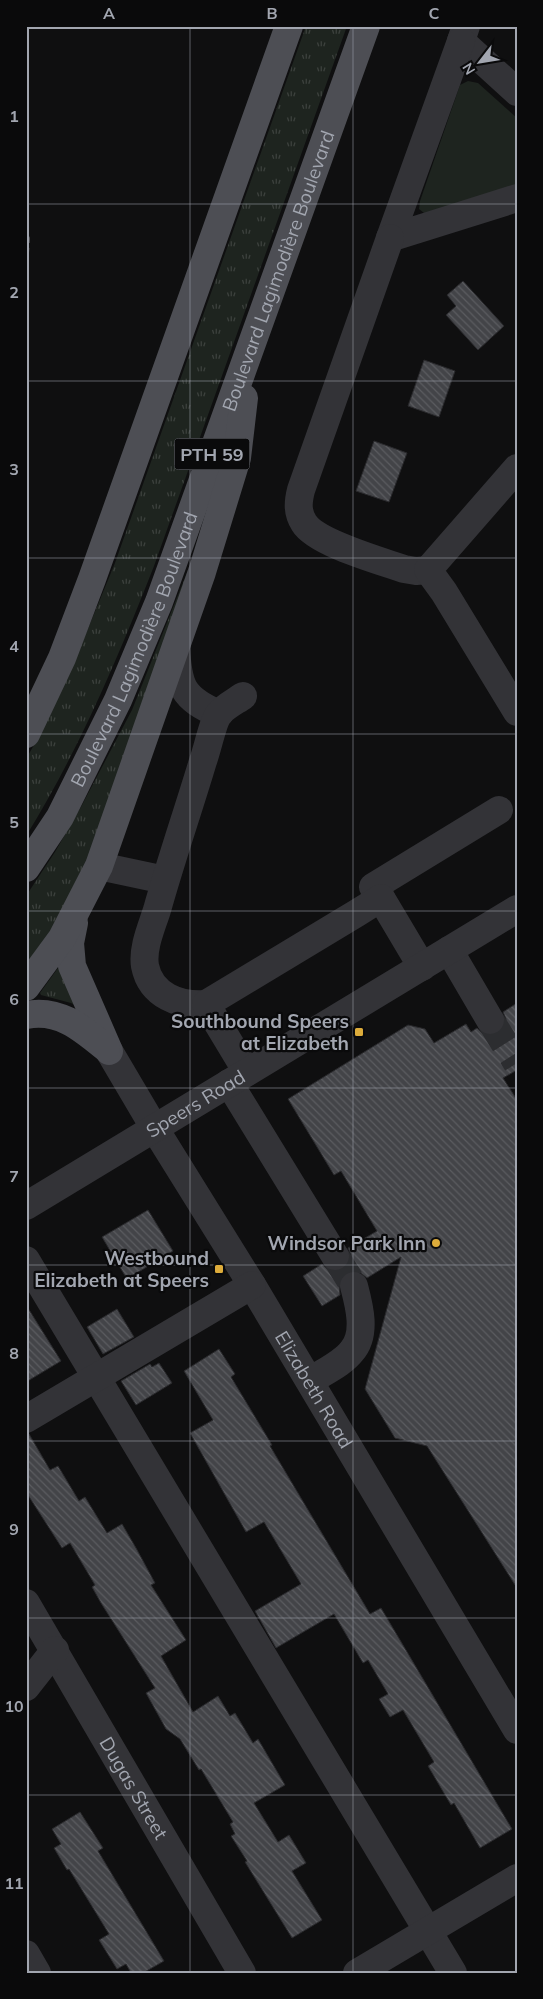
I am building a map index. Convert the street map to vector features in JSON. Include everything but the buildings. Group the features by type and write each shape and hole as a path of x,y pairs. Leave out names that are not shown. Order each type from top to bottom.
{"main road":[{"path":"26,734 62,658 92,579 289,26"},
{"name":"Boulevard Lagimodière Boulevard","path":"26,868 60,817 118,700 158,602 366,26"},
{"path":"26,987 53,952 78,910 99,866 176,647 202,572 237,458 248,355"},
{"path":"78,910 70,943 72,966 109,1051"},
{"path":"26,1014 48,1013 66,1019 85,1030 109,1051"}],"street":[{"path":"517,92 464,34 301,490 298,502 299,514 304,525 321,539 404,569 428,570 517,468"},
{"path":"390,238 517,198"},
{"path":"428,570 444,592 517,712"},
{"path":"176,647 179,677 184,689 197,703 218,714"},
{"path":"243,696 218,714 166,880 149,938 145,965 154,985 162,994 175,1000 191,1005 206,1004 381,898"},
{"path":"422,967 373,887 499,810"},
{"path":"99,866 166,880"},
{"name":"Speers Road","path":"26,1206 517,910"},
{"path":"449,950 490,1020"},
{"path":"206,1004 238,1077 335,1256"},
{"name":"Elizabeth Road","path":"109,1051 310,1381 517,1730"},
{"path":"26,1260 453,1973"},
{"path":"26,1419 252,1285"},
{"path":"310,1381 353,1351 360,1334 361,1311 354,1286"},
{"name":"Dugas Street","path":"26,1603 242,1973"},
{"path":"26,1688 55,1650"},
{"path":"357,1973 429,1932 517,1878"},
{"path":"26,1954 37,1973"}],"green space":[{"path":"306,26 347,26 154,566 126,636 80,738 26,836 26,759 38,738 80,648 115,563"},
{"path":"468,81 478,83 517,118 517,191 429,217 419,209 420,201 460,85"},
{"path":"192,560 99,832 75,888 60,915 26,965 26,896 55,852 82,805 132,710"},
{"path":"58,968 78,1007 71,1003 41,995 40,993"}],"tunnel":[{"path":"490,1020 517,1063"},
{"path":"335,1256 354,1286"}],"railway":[{"path":"26,226 28,239 26,267"}],"place":[{"name":"Southbound Speers at Elizabeth","path":"359,1032"},
{"name":"Windsor Park Inn","path":"436,1243"},
{"name":"Westbound Elizabeth at Speers","path":"219,1269"}]}
